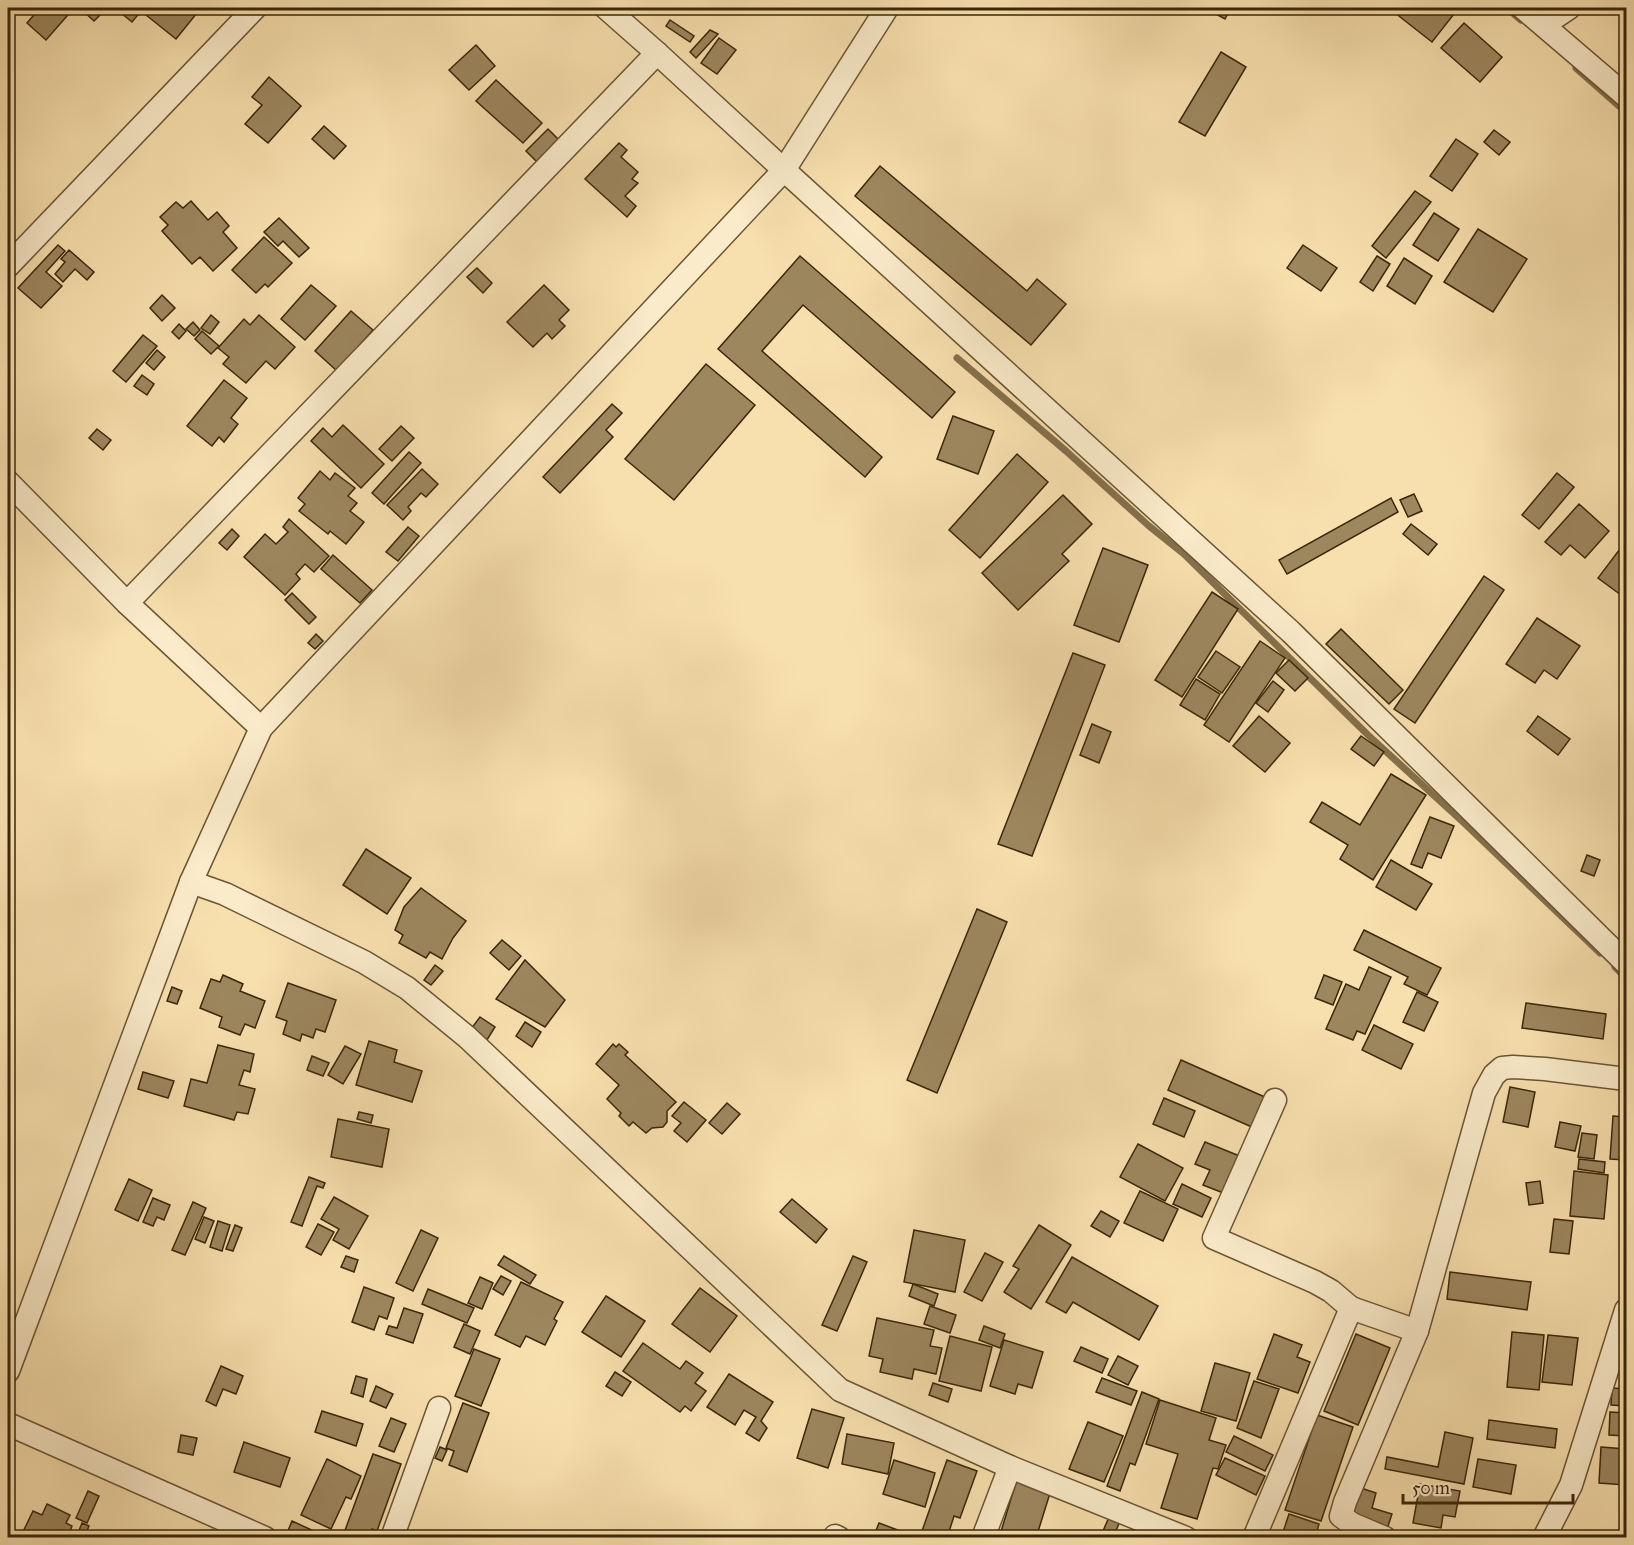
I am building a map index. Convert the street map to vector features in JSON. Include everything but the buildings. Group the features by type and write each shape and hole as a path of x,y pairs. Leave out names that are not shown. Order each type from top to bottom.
{"street":[{"path":"8,266 255,8"},
{"path":"606,8 1291,632 1626,963"},
{"path":"8,1371 191,882 261,728 784,170 886,8"},
{"path":"1523,8 1626,96"},
{"path":"1544,25 1569,8"},
{"path":"127,603 657,53"},
{"path":"8,482 127,603 261,728"},
{"path":"191,882 225,894 364,962 407,988 467,1037 840,1390 1010,1467 1186,1538"},
{"path":"1385,1538 1352,1524 1341,1516 1417,1331 1484,1093 1494,1075 1502,1068 1545,1069 1626,1079"},
{"path":"1275,1100 1215,1238 1323,1286 1344,1300 1350,1308 1417,1331"},
{"path":"1254,1538 1350,1308"},
{"path":"1544,1538 1571,1485 1626,1310"},
{"path":"392,1538 439,1408"},
{"path":"8,1424 265,1538"},
{"path":"983,1538 1010,1467"}],"waterway":[{"path":"1507,8 1521,20"},
{"path":"1576,68 1626,112"},
{"path":"957,358 1184,554 1368,735 1600,953"},
{"path":"1615,967 1626,978"}]}
